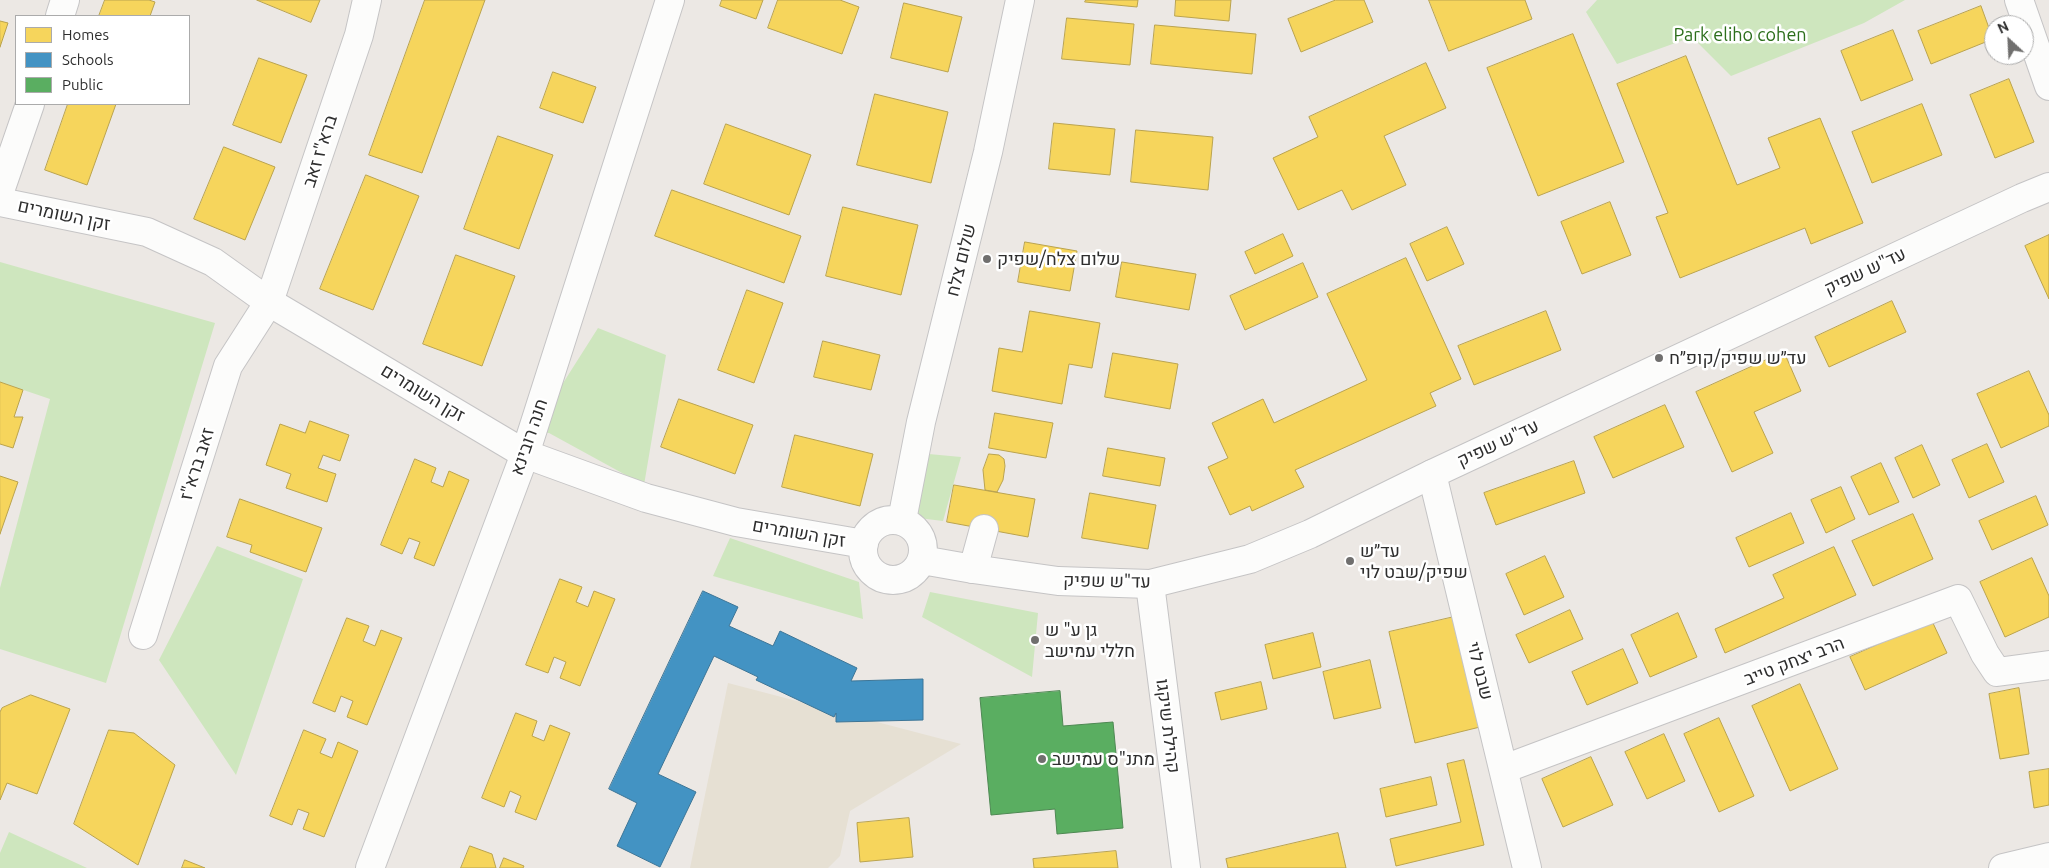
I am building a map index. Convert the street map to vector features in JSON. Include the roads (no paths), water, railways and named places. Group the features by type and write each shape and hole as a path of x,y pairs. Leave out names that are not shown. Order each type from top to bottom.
{"street":[{"path":"60,15 65,0"},
{"name":"ברא\"ז זאב","path":"269,302 359,35 367,0"},
{"name":"חנה רובינא","path":"370,868 525,454 670,0"},
{"name":"שלום צלח","path":"902,520 921,422 988,152 1020,0"},
{"path":"2019,0 2049,86"},
{"path":"0,191 30,105"},
{"name":"עד\"ש שפיק","path":"922,560 1058,581 1150,584 1250,559 1310,534 1432,474 2049,187"},
{"name":"זקן השומרים","path":"0,202 146,232 213,262 269,302 525,454 646,498 736,522 864,544"},
{"name":"זאב ברא\"ז","path":"143,635 228,366 269,302"},
{"name":"שבט לוי","path":"1432,474 1504,769 1526,868"},
{"path":"902,520 914,527 922,539 924,553 922,560 912,573 906,577 890,580 869,568 863,552 864,544 866,536 877,524 902,520"},
{"path":"973,569 984,529"},
{"name":"קהילת שיקגו","path":"1150,584 1186,868"},
{"name":"הרב יצחק טייב","path":"1504,769 1958,600 1984,654 1997,672 2049,665"},
{"path":"2003,868 2049,857"}],"place":[{"name":"שלום צלח/שפיק","path":"987,259"},
{"name":"עד״ש שפיק/קופ״ח","path":"1659,358"},
{"name":"עד״ש שפיק/שבט לוי","path":"1350,561"},
{"name":"גן ע\" ש חללי עמישב","path":"1035,640"},
{"name":"מתנ\"ס עמישב","path":"1042,759"}],"park label":[{"name":"Park eliho cohen","path":"1740,35"}]}
